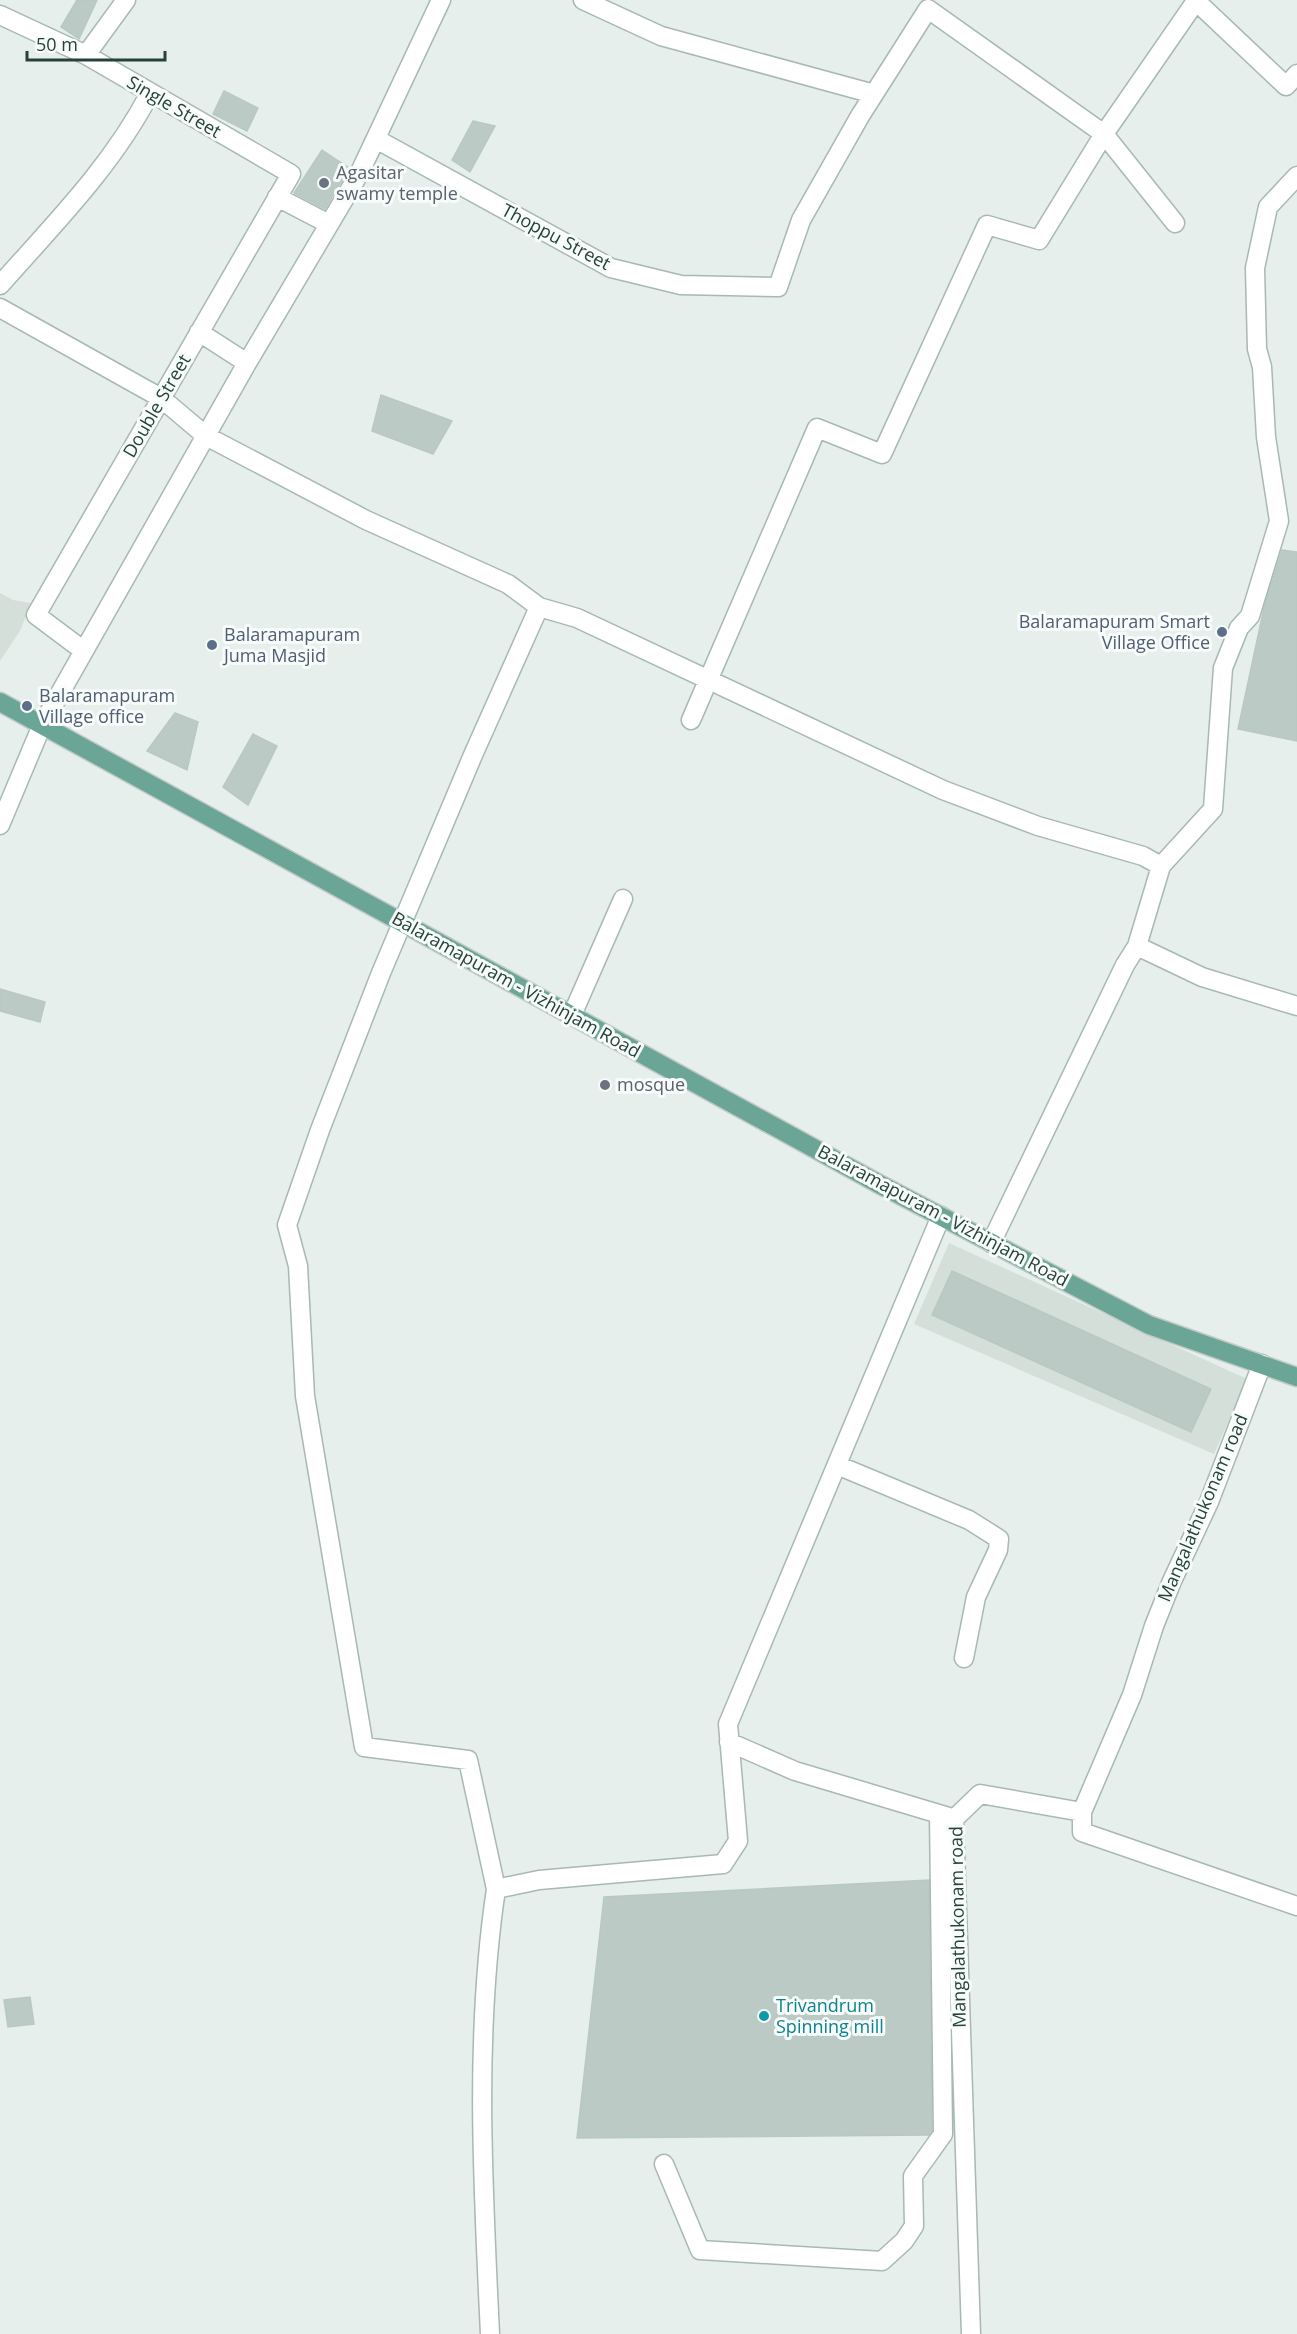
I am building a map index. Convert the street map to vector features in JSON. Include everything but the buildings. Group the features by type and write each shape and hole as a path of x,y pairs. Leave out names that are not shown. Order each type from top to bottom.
{"main road":[{"name":"Balaramapuram - Vizhinjam Road","path":"0,702 991,1243 1149,1325 1297,1377"}],"street":[{"path":"86,55 126,0"},
{"path":"0,825 42,725 247,363 359,174 441,0"},
{"path":"583,0 596,4 661,36 874,94 928,9 1104,134 1175,223"},
{"path":"691,720 817,428 882,454 987,225 1039,240 1104,134 1196,1 1294,87"},
{"name":"Single Street","path":"0,15 86,55 291,174 277,197"},
{"path":"0,285 111,157 137,119 150,93"},
{"name":"Thoppu Street","path":"376,139 611,268 681,285 778,287 801,220 874,94"},
{"path":"991,1243 1125,965 1137,946 1161,866 1213,809 1223,668 1239,628 1250,615 1288,523 1266,437 1262,367 1257,349 1255,268 1268,207 1297,176"},
{"path":"277,197 329,224"},
{"name":"Double Street","path":"84,651 36,615 277,197"},
{"path":"0,308 161,398 206,436 366,520 508,584 539,607 577,618 943,790 1038,826 1143,856 1161,866"},
{"path":"199,332 247,363"},
{"path":"490,2334 482,2128 483,2015 488,1939 496,1889 468,1760 364,1748 305,1396 298,1266 287,1225 324,1120 402,922 472,755 539,607"},
{"path":"572,1015 623,899"},
{"path":"1137,946 1202,977 1297,1006"},
{"path":"496,1889 539,1880 723,1864 738,1841 728,1724 941,1216"},
{"name":"Mangalathukonam road","path":"971,2334 946,1816 980,1794 1082,1812 1132,1695 1168,1590 1209,1502 1262,1364"},
{"path":"837,1465 969,1520 999,1539 998,1550 976,1597 964,1658"},
{"path":"664,2164 700,2250 882,2261 904,2241 914,2226 913,2176 942,2134 946,1816 795,1771 729,1742"},
{"path":"1082,1812 1082,1832 1297,1906"}],"shaded area":[{"path":"0,593 13,600 31,603 20,631 0,661"},
{"path":"949,1243 1247,1379 1214,1454 914,1324"}],"place":[{"name":"Agasitar swamy temple","path":"324,183"},
{"name":"Balaramapuram Smart Village Office","path":"1222,632"},
{"name":"Balaramapuram Juma Masjid","path":"212,645"},
{"name":"Balaramapuram Village office","path":"27,706"},
{"name":"mosque","path":"605,1085"},
{"name":"Trivandrum Spinning mill","path":"764,2016"}]}
